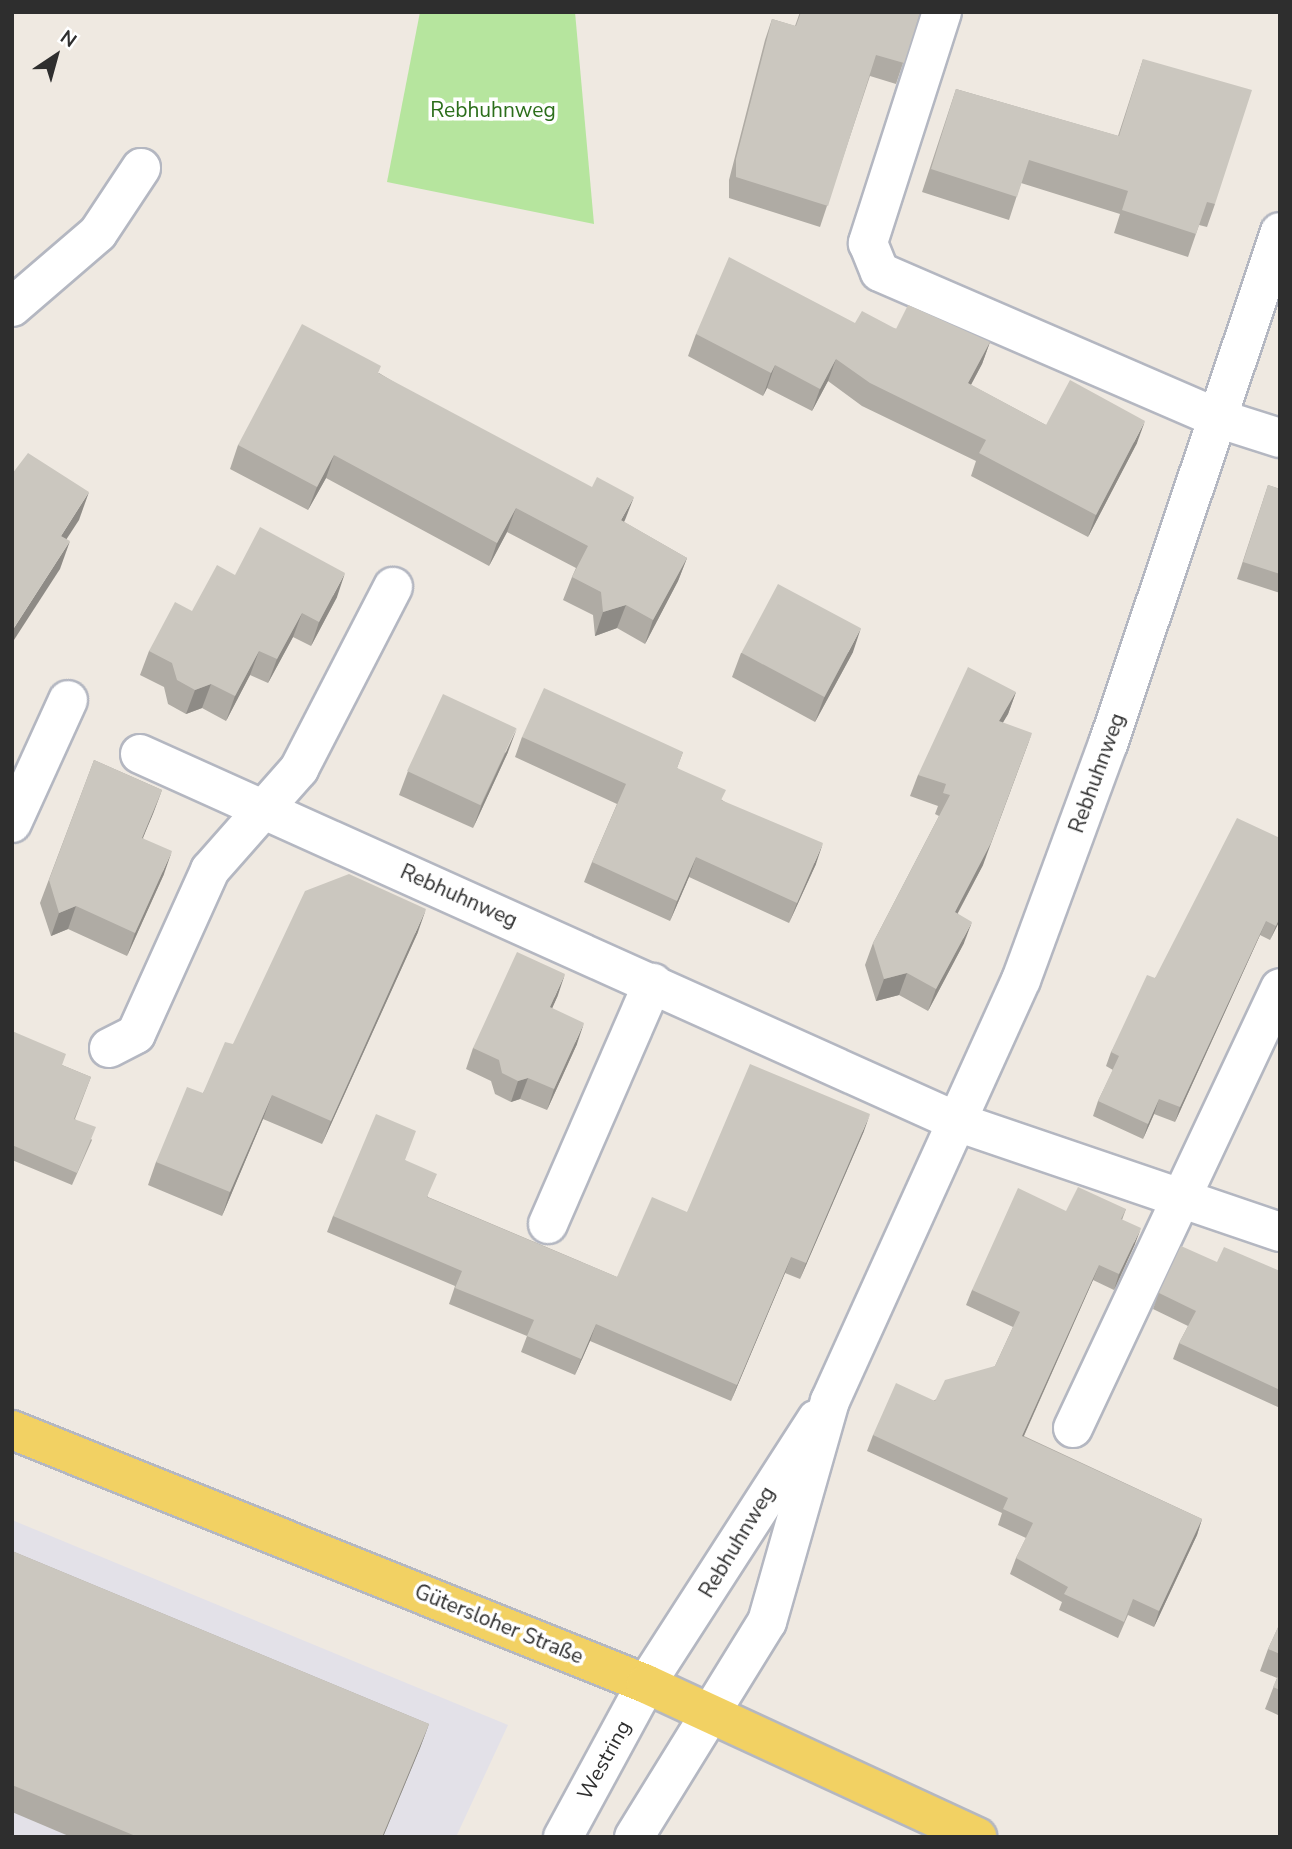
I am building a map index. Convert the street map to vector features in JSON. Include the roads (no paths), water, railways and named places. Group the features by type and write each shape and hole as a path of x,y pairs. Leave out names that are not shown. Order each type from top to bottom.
{"main road":[{"name":"Gütersloher Straße","path":"12,1430 715,1713 977,1837"}],"street":[{"path":"942,12 868,243 880,272 1220,419 1280,438"},
{"path":"14,307 98,233 141,168"},
{"name":"Rebhuhnweg","path":"646,1684 830,1401 960,1123 1089,796 1220,419 1280,232"},
{"path":"109,1048 136,1034 209,870 299,769 393,587"},
{"path":"12,823 68,700"},
{"name":"Rebhuhnweg","path":"140,754 266,807 960,1123 1179,1200 1280,1232"},
{"path":"548,1224 653,983"},
{"path":"1073,1428 1280,988"},
{"name":"Rebhuhnweg","path":"715,1713 767,1622 830,1401"},
{"name":"Westring","path":"563,1837 646,1684"},
{"path":"635,1837 715,1713"}]}
